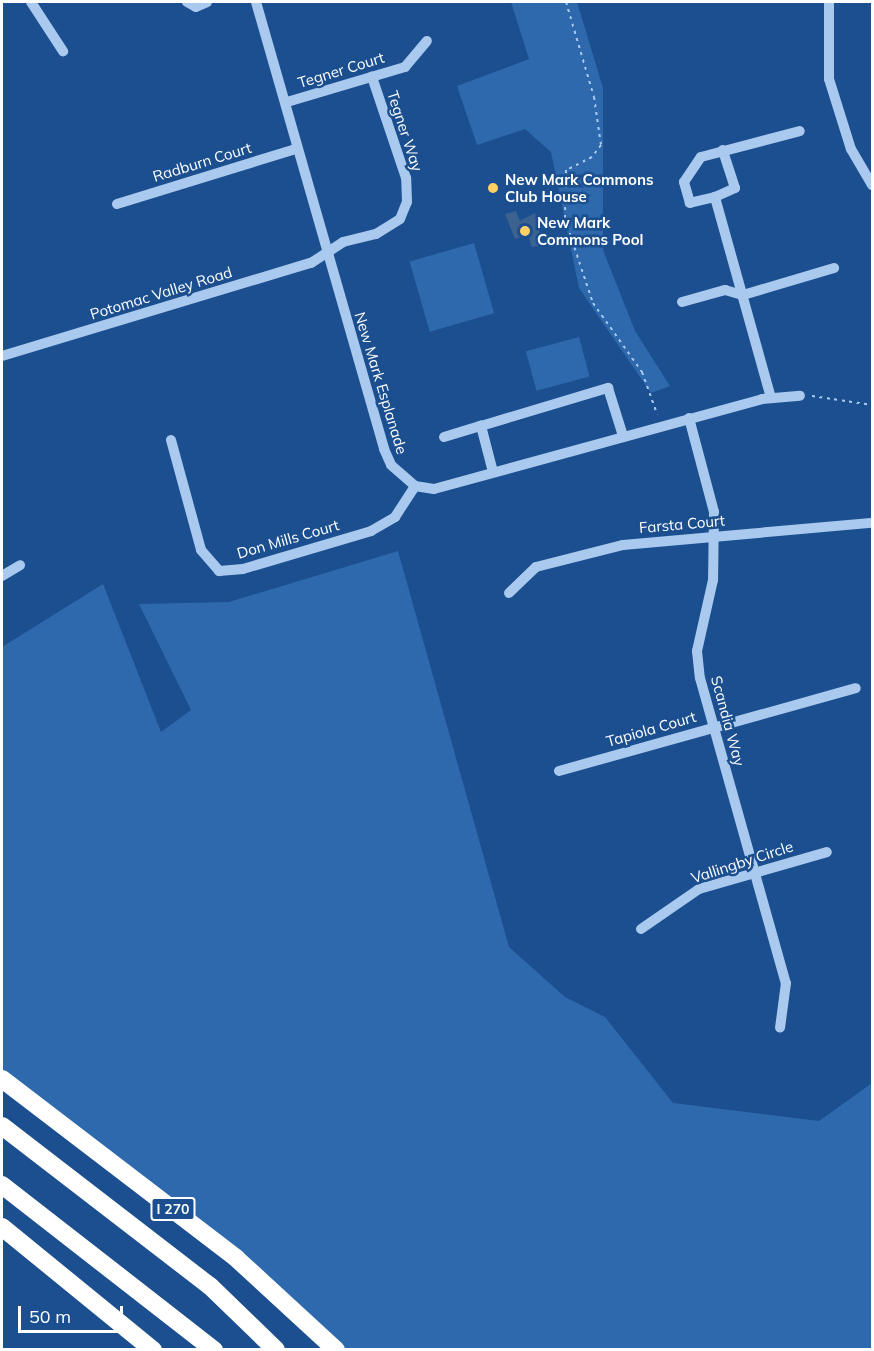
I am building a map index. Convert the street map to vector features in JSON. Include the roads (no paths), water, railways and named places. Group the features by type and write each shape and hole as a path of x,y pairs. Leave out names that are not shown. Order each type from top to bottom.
{"highway":[{"name":"I 270","path":"2,1079 236,1258 336,1350"},
{"name":"I 270","path":"2,1126 210,1286 276,1350"},
{"path":"2,1185 214,1350"},
{"path":"2,1227 153,1350"}],"street":[{"path":"32,2 63,51"},
{"path":"187,2 196,7 207,2"},
{"name":"New Mark Esplanade","path":"256,2 287,102 296,149 384,449 391,465 415,486"},
{"path":"829,2 829,79 851,149 873,185"},
{"name":"Tegner Court","path":"287,102 405,67 427,41"},
{"name":"Tegner Way","path":"327,255 400,219 407,202 406,178 372,77"},
{"path":"723,150 735,188 715,197 690,203 684,182 700,157 723,150 800,131"},
{"name":"Radburn Court","path":"117,204 296,149"},
{"path":"715,197 771,398"},
{"name":"Potomac Valley Road","path":"2,356 327,255"},
{"path":"682,302 724,290 743,295 834,268"},
{"path":"444,437 608,388 623,436"},
{"path":"415,486 434,489 689,418 771,398 800,396"},
{"name":"Scandia Way","path":"689,418 710,487 714,536 712,580 697,651 714,728 786,983 780,1028"},
{"path":"480,426 494,472"},
{"name":"Don Mills Court","path":"171,440 201,550 219,571 243,569 371,531 395,517 415,486"},
{"name":"Farsta Court","path":"509,592 536,567 575,555 714,536 871,523"},
{"path":"2,576 20,565"},
{"name":"Tapiola Court","path":"559,771 856,688"},
{"name":"Vallingby Circle","path":"642,929 699,889 826,852"}],"place":[{"name":"New Mark Commons Club House","path":"493,188"},
{"name":"New Mark Commons Pool","path":"525,231"}]}
